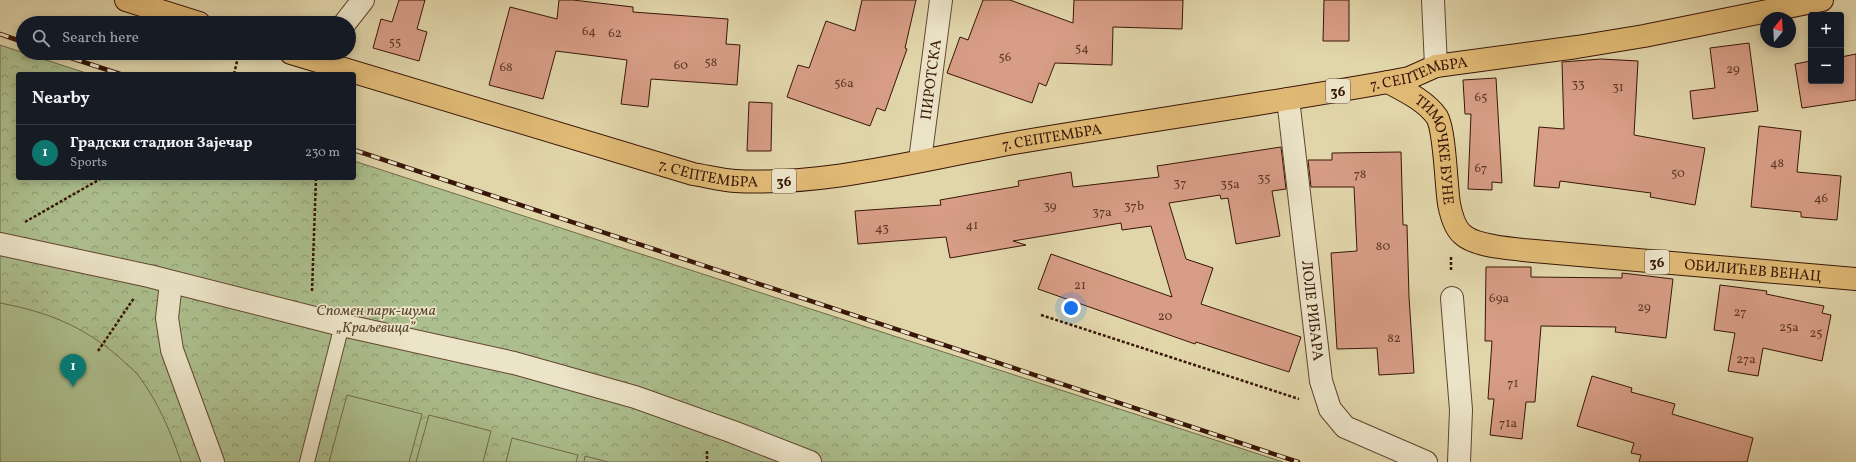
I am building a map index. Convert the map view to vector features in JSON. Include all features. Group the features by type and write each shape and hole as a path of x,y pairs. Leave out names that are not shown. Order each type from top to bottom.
{"main road":[{"path":"126,0 177,16"},
{"name":"7. СЕПТЕМБРА","path":"329,60 639,159 693,174 733,181 785,181 824,178 1046,138 1388,82 1409,78 1436,66 1614,41 1822,0"},
{"name":"ТИМОЧКЕ БУНЕ","path":"1388,82 1419,100 1429,108 1437,118 1442,128 1450,208 1452,217 1461,234"},
{"name":"ОБИЛИЋЕВ ВЕНАЦ","path":"1461,234 1469,239 1482,243 1523,250 1856,279"}],"street":[{"path":"350,16 363,0"},
{"name":"ПИРОТСКА","path":"920,160 941,0"},
{"path":"1433,0 1436,66"},
{"name":"ЛОЛЕ РИБАРА","path":"1288,99 1321,380 1330,409 1345,428 1426,462"},
{"path":"0,244 149,276 170,283 342,325 514,363 635,397 733,432 810,462"},
{"path":"170,283 167,318 172,350 213,462"},
{"path":"1452,298 1461,410 1459,462"}],"lane":[{"path":"307,462 342,325"}],"path":[{"path":"234,72 237,60"},
{"path":"20,224 98,180"},
{"path":"311,317 316,180"},
{"path":"1452,298 1450,250 1461,234"},
{"path":"98,351 149,276"},
{"path":"1041,315 1330,409"}],"green space":[{"name":"Спомен парк-шума „Краљевица”","path":"0,45 16,50 16,60 46,60 83,72 16,72 16,180 356,180 356,162 1283,462 0,462"},
{"path":"0,303 34,311 64,322 92,337 120,358 138,375 151,395 173,439 181,462 0,462"},
{"path":"347,395 422,414 409,462 329,462"},
{"path":"429,415 491,431 483,462 416,462"},
{"path":"512,438 578,455 576,462 506,462"},
{"path":"585,456 608,462 584,462"}],"building":[{"path":"399,0 425,0 417,29 427,32 419,61 373,48 381,19 392,22"},
{"path":"559,0 573,0 633,7 633,12 728,19 726,44 740,45 737,85 651,79 648,107 621,104 627,60 556,51 543,99 489,85 510,7 557,19"},
{"path":"862,0 916,0 905,48 907,49 885,111 877,108 870,126 787,97 798,65 809,68 826,21 855,31"},
{"path":"983,0 1010,0 1073,23 1074,0 1183,0 1182,29 1113,27 1112,65 1055,63 1046,86 1039,83 1032,103 947,73 960,37 968,40"},
{"path":"1324,0 1349,0 1349,41 1323,41"},
{"path":"1749,43 1758,111 1693,119 1690,91 1715,88 1710,48"},
{"path":"1856,54 1856,100 1802,108 1795,64 1808,62 1808,84 1844,84 1844,56"},
{"path":"1601,59 1638,61 1634,135 1705,148 1695,205 1650,197 1651,193 1560,181 1559,188 1534,186 1539,127 1564,129 1562,62"},
{"path":"1496,78 1502,183 1492,182 1492,190 1468,189 1471,114 1465,114 1463,80"},
{"path":"749,102 772,103 771,151 747,151"},
{"path":"1759,126 1801,131 1797,172 1841,176 1837,220 1801,217 1801,212 1751,207"},
{"path":"1281,147 1286,189 1272,191 1280,236 1236,244 1228,198 1221,199 1220,195 1169,203 1186,259 1213,268 1201,304 1301,337 1289,372 1196,342 1195,344 1038,289 1051,254 1172,297 1151,226 1122,230 1121,223 1013,241 1026,245 950,258 946,237 858,244 855,211 941,205 940,200 1019,186 1018,181 1071,172 1073,187 1159,177 1157,166"},
{"path":"1401,152 1403,225 1407,225 1409,297 1414,373 1379,375 1377,348 1337,349 1331,253 1357,251 1354,187 1311,187 1308,160 1332,160 1332,153"},
{"path":"1486,267 1531,267 1531,277 1622,278 1622,273 1673,279 1666,338 1615,332 1616,327 1541,326 1535,402 1526,402 1522,439 1490,435 1494,399 1488,399 1492,341 1485,341"},
{"path":"1720,285 1767,291 1766,294 1824,306 1822,313 1831,315 1822,361 1763,348 1758,376 1728,371 1735,333 1714,330"},
{"path":"1592,376 1632,388 1631,392 1675,404 1672,414 1753,438 1747,462 1639,462 1641,455 1631,453 1634,443 1577,426"}],"railway":[{"path":"0,34 16,40"},
{"path":"77,60 114,72"},
{"path":"356,151 1298,462"}],"place":[{"name":"Градски стадион Зајечар","path":"73,387"}]}
